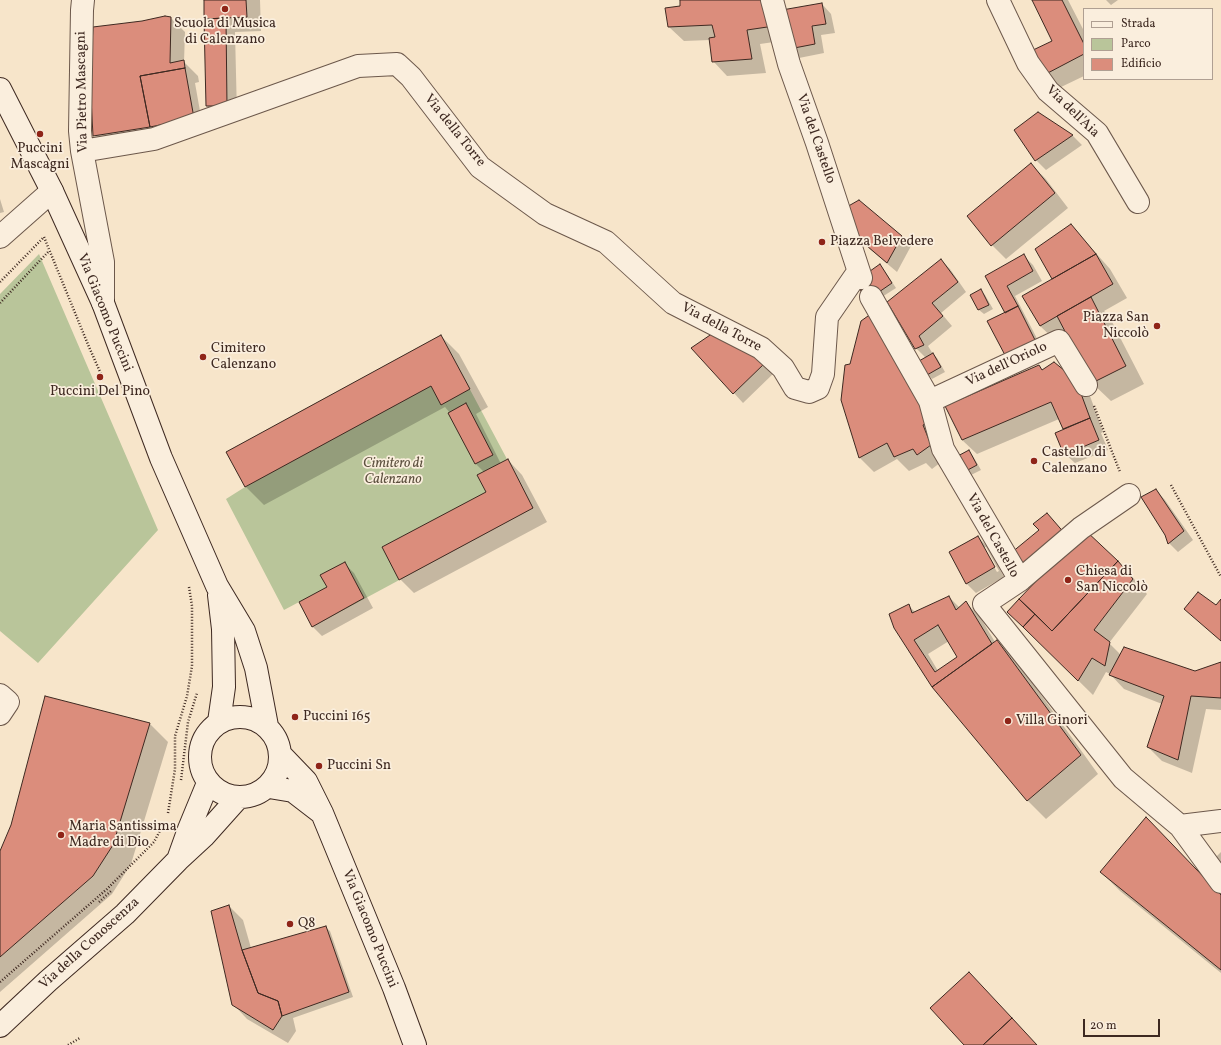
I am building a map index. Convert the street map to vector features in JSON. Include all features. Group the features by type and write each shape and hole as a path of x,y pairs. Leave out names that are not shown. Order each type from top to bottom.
{"street":[{"name":"Via Pietro Mascagni","path":"83,0 80,131 82,151 103,262 103,303"},
{"name":"Via del Castello","path":"772,0 789,64 817,143 859,275"},
{"name":"Via dell'Aia","path":"998,0 1028,64 1048,91 1097,133 1138,202"},
{"name":"Via della Torre","path":"82,151 154,139 358,66 397,64 412,77 480,167 545,214 606,242 673,303 761,348 783,368 795,388 809,392 818,388 823,374 827,317 859,275"},
{"name":"Via Giacomo Puccini","path":"0,89 52,191 103,303 161,458 217,586 244,632 256,668 267,726 277,739 282,756 306,781 322,813 394,988 415,1045"},
{"path":"0,237 52,191"},
{"name":"Via del Castello","path":"871,297 930,401 943,449 1020,580 984,604 1123,778 1180,826 1221,882"},
{"name":"Via dell'Oriolo","path":"930,401 1059,341 1086,385"},
{"path":"1020,580 1081,528 1129,495"},
{"name":"Via Giacomo Puccini","path":"217,586 223,637 224,687 219,722"},
{"path":"0,695 8,702 0,714"},
{"path":"267,726 252,718 235,716 219,722 207,734 200,750 201,767 208,783 222,794 238,798 255,796 269,787 278,773 282,756"},
{"name":"Via della Conoscenza","path":"178,860 208,783"},
{"path":"269,787 293,791 322,813"},
{"name":"Via della Conoscenza","path":"0,1026 48,981 125,914 204,836 238,798"},
{"path":"1180,826 1221,821"}],"path":[{"path":"0,282 44,237 102,375"},
{"path":"0,302 53,248"},
{"path":"1086,385 1129,495"},
{"path":"1171,485 1221,577"},
{"path":"166,818 175,769 175,736 187,696 192,666 192,606 188,583"},
{"path":"181,783 188,722 197,693"},
{"path":"0,982 107,889 154,842 164,823"},
{"path":"97,903 115,887"},
{"path":"68,1045 80,1038"}],"green space":[{"path":"39,254 158,530 38,663 0,631 0,294"},
{"name":"Cimitero di Calenzano","path":"441,335 533,508 312,627 299,602 284,610 226,499 245,487 226,452"}],"building":[{"name":"Scuola di Musica di Calenzano","path":"204,0 246,0 247,17 204,19"},
{"path":"680,0 767,0 774,26 747,30 752,59 712,62 709,38 715,37 712,25 668,27 665,8 680,6"},
{"path":"1032,0 1062,0 1083,42 1083,55 1044,75 1031,51 1052,41"},
{"path":"822,3 826,24 812,26 815,44 789,49 782,10"},
{"path":"165,16 171,17 170,63 184,60 185,68 140,76 150,127 93,136 90,79 93,27 142,21"},
{"path":"226,18 227,106 206,106 204,19"},
{"path":"185,68 194,118 150,127 140,76"},
{"path":"1038,112 1073,135 1035,161 1014,130"},
{"path":"1031,163 1055,193 991,246 967,216"},
{"path":"859,200 902,236 887,263 854,235 845,208"},
{"path":"1071,224 1096,254 1052,279 1035,249"},
{"path":"1024,254 1033,271 1007,286 1018,306 1005,313 985,276"},
{"path":"1096,254 1113,284 1040,326 1022,296"},
{"path":"941,259 958,282 932,303 943,316 919,336 924,345 915,349 887,302"},
{"path":"880,264 892,283 866,301 856,281"},
{"path":"981,289 989,305 978,310 970,295"},
{"path":"1091,297 1126,366 1092,383 1057,316"},
{"path":"1018,306 1037,344 1006,357 987,321"},
{"path":"875,311 931,421 923,425 931,445 917,455 913,449 894,457 887,443 859,458 841,400 845,365 850,364 861,321"},
{"path":"719,329 766,362 733,394 691,348"},
{"path":"441,335 470,389 441,405 431,386 245,487 226,452"},
{"path":"933,353 941,367 927,375 919,361"},
{"path":"1054,362 1076,380 1090,418 1063,429 1051,402 962,440 945,406 1039,365 1042,370"},
{"path":"466,403 493,455 475,464 448,413"},
{"path":"1090,418 1099,440 1064,455 1055,433"},
{"path":"969,450 977,465 964,472 956,457"},
{"path":"508,459 533,508 399,580 382,547 486,492 477,475"},
{"path":"1156,489 1184,531 1168,544 1165,535 1141,497"},
{"path":"1047,513 1066,535 1025,570 1011,553 1039,530 1033,524"},
{"name":"Chiesa di San Niccolò","path":"1085,530 1118,561 1052,631 1019,599"},
{"path":"978,536 995,567 966,584 949,552"},
{"path":"1118,561 1133,579 1094,630 1110,642 1105,666 1092,658 1078,681 1023,627 1035,614 1052,631"},
{"path":"345,562 364,598 312,627 299,602 327,587 320,575"},
{"path":"1198,592 1216,605 1221,599 1221,641 1184,609"},
{"path":"949,596 956,610 966,601 992,644 932,687 894,628 889,614 909,604 912,613","holes":["938,625 957,657 935,672 914,640"]},
{"path":"1019,599 1035,614 1023,627 1007,612"},
{"name":"Villa Ginori","path":"997,640 1081,755 1027,801 932,687"},
{"path":"1124,647 1195,671 1221,662 1221,698 1191,696 1178,760 1147,747 1164,696 1109,675"},
{"name":"Maria Santissima Madre di Dio","path":"45,696 150,723 113,845 93,876 0,957 0,851 11,825"},
{"path":"1146,817 1221,895 1221,970 1100,872"},
{"path":"229,905 242,950 258,993 278,1001 282,1016 273,1030 232,1005 211,911"},
{"path":"326,926 349,992 282,1016 278,1001 258,993 242,950"},
{"path":"969,972 1012,1018 983,1045 964,1045 930,1008"},
{"path":"1012,1018 1037,1045 983,1045"}],"place":[{"name":"Scuola di Musica di Calenzano","path":"225,9"},
{"name":"Puccini Mascagni","path":"40,134"},
{"name":"Piazza Belvedere","path":"822,242"},
{"name":"Piazza San Niccolò","path":"1157,326"},
{"name":"Cimitero Calenzano","path":"203,357"},
{"name":"Puccini Del Pino","path":"100,377"},
{"name":"Castello di Calenzano","path":"1034,461"},
{"name":"Chiesa di San Niccolò","path":"1068,580"},
{"name":"Puccini 165","path":"295,717"},
{"name":"Villa Ginori","path":"1008,721"},
{"name":"Puccini Sn","path":"319,766"},
{"name":"Maria Santissima Madre di Dio","path":"61,835"},
{"name":"Q8","path":"290,924"}]}
